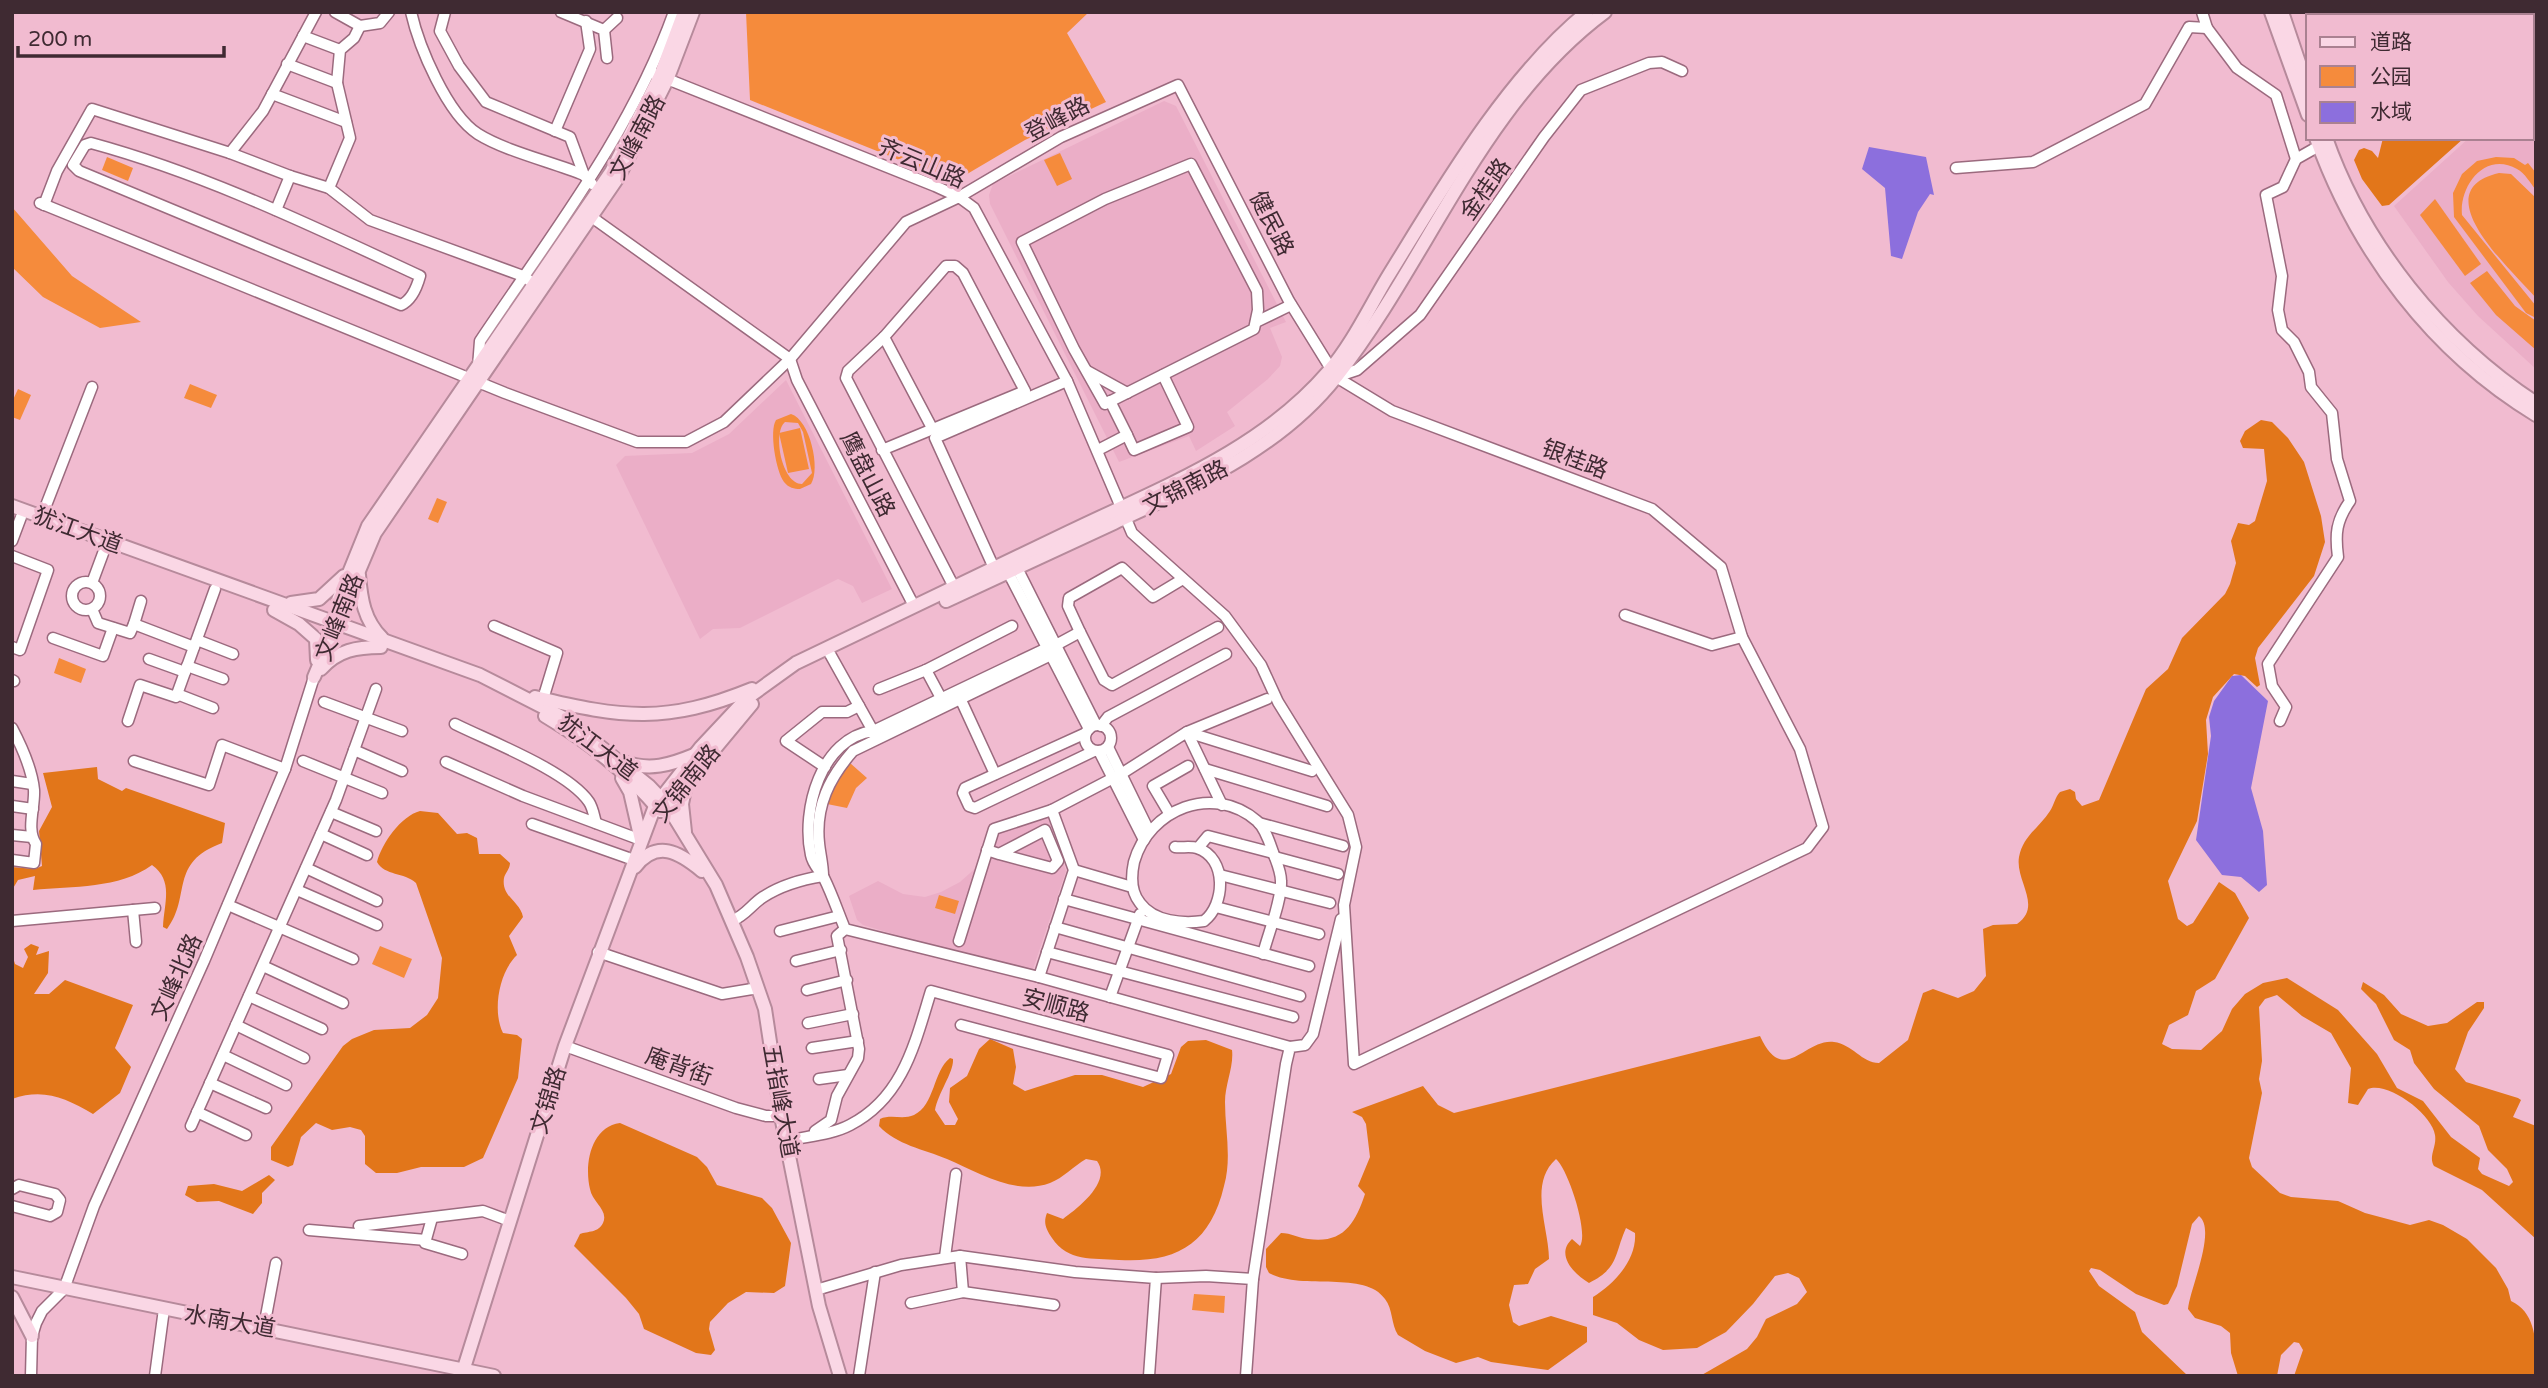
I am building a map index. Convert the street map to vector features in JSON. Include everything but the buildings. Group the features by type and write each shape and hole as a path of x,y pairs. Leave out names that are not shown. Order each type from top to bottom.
{"main road":[{"name":"文峰南路","path":"660,76 684,12"},
{"name":"文峰南路","path":"315,675 354,570 533,283 588,215 594,186 660,76 693,12"},
{"name":"文锦南路","path":"1333,374 1434,205 1513,89 1562,34 1587,12"},
{"name":"文锦南路","path":"661,806 687,782 752,704 799,669 1012,570 1214,463 1256,436 1333,374 1490,139 1547,65 1571,39 1605,12"},
{"path":"2271,12 2306,109"},
{"path":"2282,12 2306,83"},
{"path":"2323,143 2369,229 2412,291 2467,351 2536,403"},
{"path":"2323,143 2348,214 2379,265 2402,296 2460,359 2494,388 2536,415"},
{"name":"犹江大道","path":"12,506 478,682 517,699 619,765"},
{"name":"文锦南路","path":"642,838 695,755 746,699 796,663 994,568 1121,513"},
{"name":"犹江大道","path":"17,515 215,589 277,606"},
{"path":"277,606 318,599 354,570 361,603 383,644 359,647 339,654 315,675"},
{"path":"277,606 316,639 319,648 315,675"},
{"name":"犹江大道","path":"383,644 480,675 566,719 661,806 686,839"},
{"path":"519,693 596,712 662,715 714,704 772,681"},
{"path":"642,838 630,792 619,765 657,767 695,755"},
{"path":"686,839 682,811 687,782"},
{"name":"文锦路","path":"463,1372 565,1046 642,838"},
{"name":"五指峰大道","path":"686,839 713,880 732,921 765,1009 782,1116 792,1139 816,1290 831,1353 840,1376"},
{"path":"628,875 641,859 663,849 686,858 713,880"},
{"name":"水南大道","path":"12,1277 448,1364 463,1372 494,1376"},
{"path":"12,1297 32,1336"}],"street":[{"path":"316,12 263,111 230,153 328,188 370,220 533,283"},
{"path":"335,12 360,26 380,23 389,12"},
{"path":"411,12 417,39 461,120 478,134 594,186"},
{"path":"445,12 440,31 459,66 486,102 572,140 594,186"},
{"path":"561,12 604,30"},
{"path":"476,376 480,341 533,283 660,76 674,12"},
{"path":"2202,12 2207,28 2237,68 2276,95 2296,159"},
{"path":"604,30 617,18"},
{"path":"555,131 590,49 586,21"},
{"path":"328,188 350,138 337,83 340,50 354,38 360,26"},
{"path":"1956,168 2033,162 2145,104 2189,27 2207,28"},
{"path":"604,30 607,58"},
{"path":"303,36 340,50"},
{"path":"590,49 599,51 607,44"},
{"name":"金桂路","path":"1333,374 1357,370 1420,314 1544,137 1581,90 1649,63 1662,62 1682,71"},
{"path":"287,65 337,83"},
{"name":"齐云山路","path":"660,76 959,197 974,208 1067,382 1098,450 1121,513 1132,533 1225,616 1261,665 1278,702 1348,815 1356,847 1344,905"},
{"name":"健民路","path":"1178,85 1292,305 1333,374"},
{"name":"登峰路","path":"230,153 92,109 42,204 637,442 686,442 724,422 789,359 906,222 959,197 1061,136 1178,85"},
{"path":"272,94 346,122"},
{"path":"91,143 187,175 276,210 419,276 417,288 401,305 79,171 73,165 85,145 91,143"},
{"path":"2280,721 2286,707 2272,686 2268,664 2338,557 2335,536 2338,518 2350,501 2337,459 2332,413 2311,387 2309,372 2294,342 2282,330 2278,310 2282,276 2266,195 2283,187 2296,159 2323,143"},
{"path":"1185,164 1194,167 1257,291 1256,322 1254,329 1105,404 1022,242 1185,164"},
{"path":"276,210 290,176"},
{"path":"588,215 789,359"},
{"path":"882,450 1025,391 963,273 955,265 946,267 884,337 848,371 846,378 882,450 954,587"},
{"path":"1256,322 1292,305"},
{"path":"884,337 932,428"},
{"name":"鹰盘山路","path":"789,359 797,380 914,606"},
{"path":"1086,370 1127,393"},
{"name":"银桂路","path":"1333,374 1392,411 1652,509 1721,568 1742,637 1800,749 1823,827 1807,848 1354,1063 1344,905"},
{"path":"1110,401 1134,450 1188,427 1163,375"},
{"path":"994,568 935,438 1067,382"},
{"path":"45,508 92,387"},
{"path":"1098,450 1127,435"},
{"path":"12,541 17,515"},
{"path":"92,583 105,548"},
{"path":"12,556 48,570 20,650 12,647"},
{"path":"1183,579 1153,597 1122,568 1069,598 1068,606 1104,681 1112,685 1218,627"},
{"path":"1012,570 1093,728 1110,733 1100,750 975,808 969,806 963,793 965,788 1093,728 1108,717 1226,654"},
{"path":"92,583 100,590 101,597 92,609 78,608 72,598 78,585 92,583"},
{"path":"128,721 140,685 176,697 215,589"},
{"path":"92,609 98,623 130,633 141,601"},
{"path":"1625,615 1712,646 1742,637"},
{"path":"134,624 233,654"},
{"path":"494,626 557,653 543,699"},
{"path":"879,689 926,670 1012,626"},
{"path":"53,638 103,656 113,628"},
{"path":"845,929 823,876 815,848 810,806 824,769 841,747 860,733 875,734 960,698 1052,650 1080,632"},
{"path":"815,848 820,809 833,776 849,755 875,734 941,698 1052,650"},
{"path":"830,654 875,734"},
{"path":"149,659 223,679"},
{"path":"926,670 941,698"},
{"name":"文峰北路","path":"64,1289 94,1206 228,905 285,769 315,675"},
{"path":"191,1126 331,811 376,689"},
{"path":"177,694 213,708"},
{"path":"960,698 995,774"},
{"path":"959,941 993,829 1052,810 1117,776 1187,732 1267,699"},
{"path":"324,702 401,731"},
{"path":"833,776 786,741 822,712 847,712 859,706"},
{"path":"455,724 538,764 580,792 592,806 596,823"},
{"path":"12,728 17,748 33,784 32,837 36,844 34,863 12,860"},
{"path":"1093,728 1087,745 1100,750 1117,776 1146,836"},
{"path":"1187,732 1222,805"},
{"path":"1187,732 1312,771"},
{"path":"135,761 209,785 222,745 285,769"},
{"path":"841,747 849,755"},
{"path":"354,750 402,771"},
{"path":"303,761 382,793"},
{"path":"446,762 596,823 642,838"},
{"path":"1169,813 1153,786 1188,766"},
{"path":"1205,769 1327,807"},
{"path":"12,781 33,784"},
{"path":"1175,847 1198,848 1213,859 1220,875 1216,907 1204,921 1188,923 1162,918 1145,908 1132,887 1132,870 1146,836 1169,813 1203,802 1222,805 1259,823 1343,846"},
{"path":"12,806 33,809"},
{"path":"1039,977 1074,870 1052,810"},
{"path":"331,811 376,831"},
{"path":"1259,823 1274,855 1281,881 1263,954"},
{"path":"532,824 634,860"},
{"path":"987,850 999,854 1052,868 1058,861 1045,830 999,854"},
{"path":"321,834 367,855"},
{"path":"12,835 32,837"},
{"path":"1198,848 1209,836 1338,874"},
{"path":"306,868 377,901"},
{"path":"1074,870 1132,887"},
{"path":"1220,875 1330,903"},
{"path":"732,921 749,913 762,898 807,878 823,876"},
{"path":"297,890 377,925"},
{"path":"1064,899 1309,966"},
{"path":"228,905 353,959"},
{"path":"845,929 1039,977 1290,1047 1305,1045 1313,1034 1344,905"},
{"path":"1216,907 1320,934"},
{"path":"12,922 155,908"},
{"path":"1110,997 1138,919 1145,908"},
{"path":"133,910 136,942"},
{"path":"780,931 839,916"},
{"path":"1055,928 1300,996"},
{"path":"792,1139 824,1127 831,1120 837,1096 858,1058 858,1041 848,981 837,936 845,929"},
{"path":"796,961 841,950"},
{"path":"598,952 722,994 758,988"},
{"path":"1046,953 1293,1017"},
{"path":"263,966 343,1003"},
{"path":"807,990 848,981"},
{"name":"安顺路","path":"792,1139 850,1125 887,1097 911,1057 931,991 1168,1055 1161,1078 961,1025"},
{"path":"250,996 321,1029"},
{"path":"808,1023 853,1014"},
{"path":"236,1025 304,1058"},
{"path":"812,1048 858,1041"},
{"name":"庵背街","path":"565,1046 736,1108 766,1116 782,1116"},
{"path":"1246,1376 1253,1279 1290,1047"},
{"path":"223,1055 286,1085"},
{"path":"819,1079 848,1075"},
{"path":"210,1083 266,1108"},
{"path":"197,1112 246,1135"},
{"path":"945,1256 956,1174"},
{"path":"12,1189 19,1185 55,1194 60,1200 57,1212 50,1216 12,1206"},
{"path":"359,1226 483,1211 510,1221"},
{"path":"432,1218 425,1243 462,1254"},
{"path":"309,1230 426,1240"},
{"path":"816,1290 875,1272 945,1256 1075,1272 1156,1278 1206,1276 1253,1279"},
{"path":"960,1256 963,1292"},
{"path":"264,1327 276,1263"},
{"path":"859,1376 875,1272"},
{"path":"1149,1376 1156,1278"},
{"path":"31,1376 32,1336 42,1311 64,1289"},
{"path":"911,1303 963,1292 1054,1305"},
{"path":"155,1376 164,1309"}],"shaded area":[{"path":"2536,44 2536,369 2478,316 2448,282 2394,206 2467,140 2534,140"},
{"path":"1164,101 1176,106 1286,322 1270,328 1282,357 1280,366 1268,379 1227,412 1235,426 1196,451 1189,436 1119,462 990,204 989,195 993,184"},
{"path":"2382,140 2462,140 2389,205 2382,206 2362,179 2354,160 2359,150 2364,148 2372,151 2378,158"},
{"path":"786,380 892,589 862,603 853,586 838,579 740,628 713,629 700,639 616,465 625,456 692,453 729,434"},
{"path":"2261,420 2272,422 2288,438 2304,462 2321,516 2325,542 2314,576 2258,648 2255,658 2260,685 2257,687 2245,676 2234,674 2213,697 2206,720 2208,754 2197,821 2168,881 2178,919 2187,926 2193,923 2219,882 2235,893 2249,918 2215,979 2196,991 2188,1015 2169,1025 2162,1044 2172,1049 2201,1050 2222,1031 2232,1009 2245,994 2263,983 2287,978 2338,1010 2377,1054 2397,1088 2423,1101 2451,1137 2480,1158 2478,1169 2482,1174 2509,1186 2513,1182 2507,1169 2488,1150 2479,1126 2434,1089 2414,1063 2410,1050 2394,1040 2376,1004 2361,989 2363,982 2384,995 2401,1014 2428,1026 2447,1023 2477,1002 2484,1002 2484,1008 2468,1032 2455,1069 2466,1082 2521,1100 2513,1117 2536,1126 2536,1239 2482,1190 2434,1166 2432,1159 2435,1135 2432,1127 2408,1101 2376,1088 2368,1089 2358,1105 2348,1103 2351,1068 2331,1033 2302,1016 2277,995 2265,999 2259,1007 2262,1061 2259,1079 2262,1093 2249,1158 2252,1167 2280,1193 2291,1197 2338,1201 2365,1213 2410,1225 2429,1220 2467,1239 2496,1268 2508,1289 2511,1301 2527,1314 2534,1333 2536,1376 2294,1376 2303,1350 2299,1343 2294,1342 2281,1355 2277,1376 2238,1376 2231,1353 2230,1333 2221,1326 2195,1318 2188,1309 2204,1246 2204,1223 2199,1216 2192,1224 2177,1286 2168,1304 2164,1305 2136,1294 2100,1270 2091,1268 2089,1271 2099,1286 2135,1312 2142,1332 2188,1376 1700,1376 1747,1349 1766,1319 1797,1304 1807,1292 1799,1278 1788,1273 1775,1276 1726,1332 1697,1348 1663,1350 1639,1340 1617,1323 1593,1315 1593,1297 1623,1270 1632,1253 1635,1233 1626,1228 1614,1260 1606,1272 1589,1283 1578,1275 1568,1264 1565,1251 1572,1239 1580,1246 1580,1215 1566,1175 1556,1159 1548,1169 1541,1193 1549,1259 1535,1269 1528,1284 1514,1285 1509,1305 1513,1322 1519,1326 1551,1316 1587,1327 1587,1342 1548,1370 1491,1362 1478,1357 1456,1363 1425,1351 1398,1335 1388,1303 1376,1290 1348,1283 1298,1281 1269,1273 1266,1267 1266,1249 1281,1233 1308,1239 1330,1238 1346,1230 1357,1214 1365,1194 1358,1186 1370,1157 1366,1124 1362,1117 1352,1112 1423,1086 1438,1105 1454,1113 1760,1036 1777,1058 1786,1060 1823,1043 1834,1042 1846,1046 1867,1060 1879,1063 1908,1040 1923,993 1933,989 1958,998 1974,991 1986,976 1983,929 1993,925 2017,924 2028,909 2019,866 2024,843 2046,817 2060,792 2070,789 2075,792 2076,799 2082,806 2099,800 2146,689 2168,669 2182,638 2225,594 2236,563 2231,541 2238,523 2249,525 2255,521 2267,481 2264,449 2243,448 2240,441 2245,431"},
{"path":"97,767 98,779 122,791 126,788 225,823 222,843 205,851 187,870 179,904 167,929 163,927 165,885 159,871 152,865 125,878 80,887 33,890 35,876 18,880 12,890 12,867 35,869 42,866 39,831 52,807 43,773"},
{"path":"420,811 438,813 457,834 467,833 477,838 479,854 500,854 510,863 504,878 505,890 523,917 509,936 517,955 502,981 498,1014 503,1033 517,1035 522,1039 518,1078 483,1158 464,1167 421,1167 397,1173 376,1173 365,1164 365,1136 361,1130 350,1127 332,1130 316,1123 301,1137 293,1165 288,1167 271,1160 271,1147 343,1046 374,1030 410,1028 427,1015 438,998 442,958 416,883 385,870 377,862 393,831 406,818"},
{"path":"1049,818 1066,871 1032,972 863,925 857,920 849,896 878,881 903,894 925,897 941,892 960,882 978,866 988,836"},
{"path":"31,944 39,947 36,955 49,951 48,973 34,994 49,994 65,980 133,1005 115,1048 131,1067 120,1093 93,1114 54,1096 34,1094 12,1099 12,954 15,964 23,968 28,957 24,949"},
{"path":"990,1039 1013,1049 1016,1067 1013,1084 1025,1091 1075,1075 1102,1075 1143,1087 1171,1074 1181,1047 1188,1041 1206,1040 1232,1050 1225,1102 1228,1154 1226,1176 1218,1206 1200,1236 1188,1246 1157,1258 1119,1260 1073,1255 1058,1246 1048,1232 1045,1220 1047,1213 1063,1219 1091,1194 1100,1177 1097,1161 1086,1159 1050,1183 1024,1187 1010,1185 902,1142 879,1126 880,1119 910,1116 921,1110 940,1071 950,1058 953,1059 953,1064 935,1110 945,1125 955,1125 958,1119 949,1102 950,1088 967,1076 979,1049"},
{"path":"620,1123 697,1157 707,1167 717,1185 762,1198 772,1208 791,1243 785,1286 774,1293 746,1292 728,1303 710,1322 709,1329 715,1350 711,1355 696,1353 644,1329 639,1314 626,1298 574,1246 580,1234 596,1230 603,1223 604,1214 590,1189 589,1158 602,1131"},
{"path":"269,1175 275,1180 262,1193 262,1203 253,1214 219,1201 197,1202 185,1195 188,1186 214,1184 242,1191"}],"green space":[{"path":"746,12 1089,12 1067,33 1106,102 1025,140 962,177 944,178 750,100"},
{"path":"1060,153 1072,179 1057,186 1044,160"},
{"path":"107,157 133,168 128,181 102,170"},
{"path":"2496,157 2514,158 2525,165 2528,163 2536,173 2536,190 2517,169 2505,165 2485,168 2476,174 2465,193 2462,215 2536,306 2536,318 2526,313 2454,217 2453,193 2462,174 2477,161"},
{"path":"2499,173 2511,174 2536,198 2536,298 2493,251 2471,213 2469,196 2477,182"},
{"path":"2435,199 2481,264 2465,276 2420,215"},
{"path":"12,207 72,276 141,322 100,328 43,297 12,267"},
{"path":"2487,271 2515,306 2536,321 2536,350 2496,315 2470,283"},
{"path":"190,384 217,395 211,408 184,398"},
{"path":"18,389 31,395 20,420 12,417 12,402"},
{"path":"791,414 798,418 804,425 812,446 814,477 811,484 800,489 786,484 778,469 773,442 776,420","holes":["785,422 798,423 803,432 812,473 802,484 789,476 779,446 779,436"]},
{"path":"800,428 809,469 788,473 779,433"},
{"path":"437,498 447,502 438,523 428,519"},
{"path":"59,658 86,669 81,683 54,673"},
{"path":"850,763 867,778 856,788 847,808 827,804 834,784"},
{"path":"939,895 959,901 955,914 935,908"},
{"path":"380,946 412,959 404,978 372,964"},
{"path":"1194,1294 1225,1296 1224,1313 1192,1310"}],"water":[{"path":"1869,147 1926,157 1934,195 1930,194 1918,212 1902,259 1891,256 1885,188 1862,169"},
{"path":"2241,675 2268,701 2251,788 2263,831 2267,885 2259,892 2241,877 2222,875 2196,840 2211,736 2209,717 2214,701 2232,676"}]}
